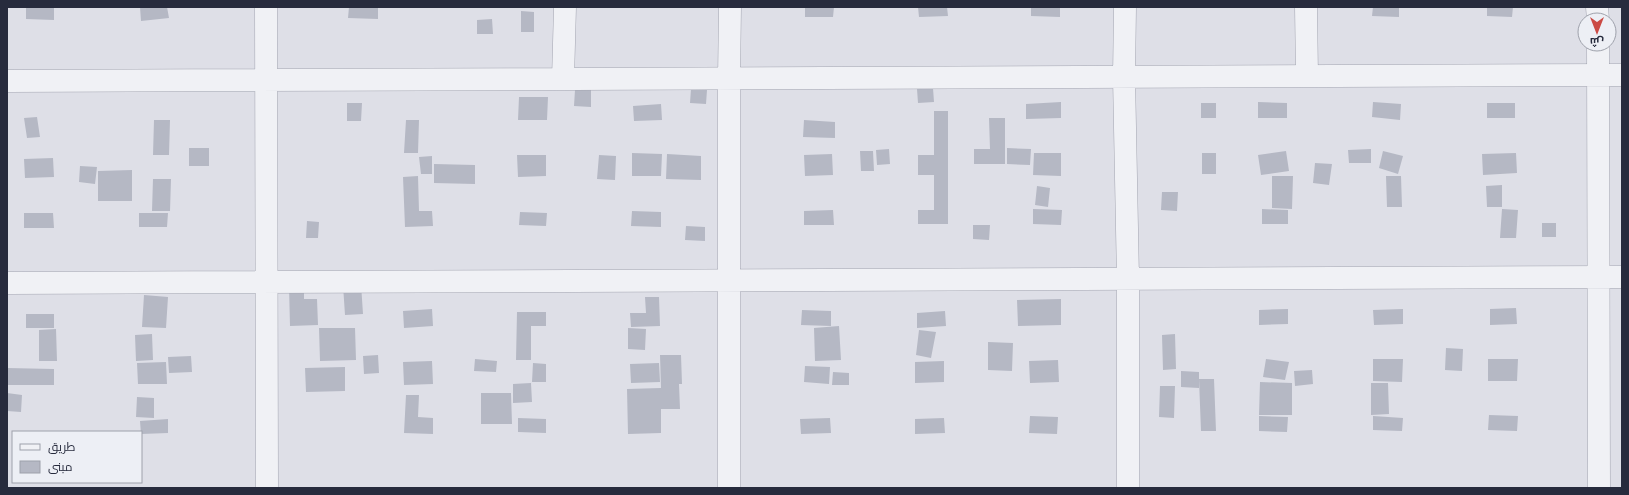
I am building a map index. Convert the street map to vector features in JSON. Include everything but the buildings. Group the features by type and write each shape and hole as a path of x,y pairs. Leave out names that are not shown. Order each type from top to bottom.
{"street":[{"path":"266,7 267,488"},
{"path":"563,79 565,7"},
{"path":"729,488 730,7"},
{"path":"1124,7 1128,279 1128,488"},
{"path":"1306,7 1307,76"},
{"path":"1598,52 1599,488"},
{"path":"7,81 1622,75"},
{"path":"7,283 1622,277"}]}
